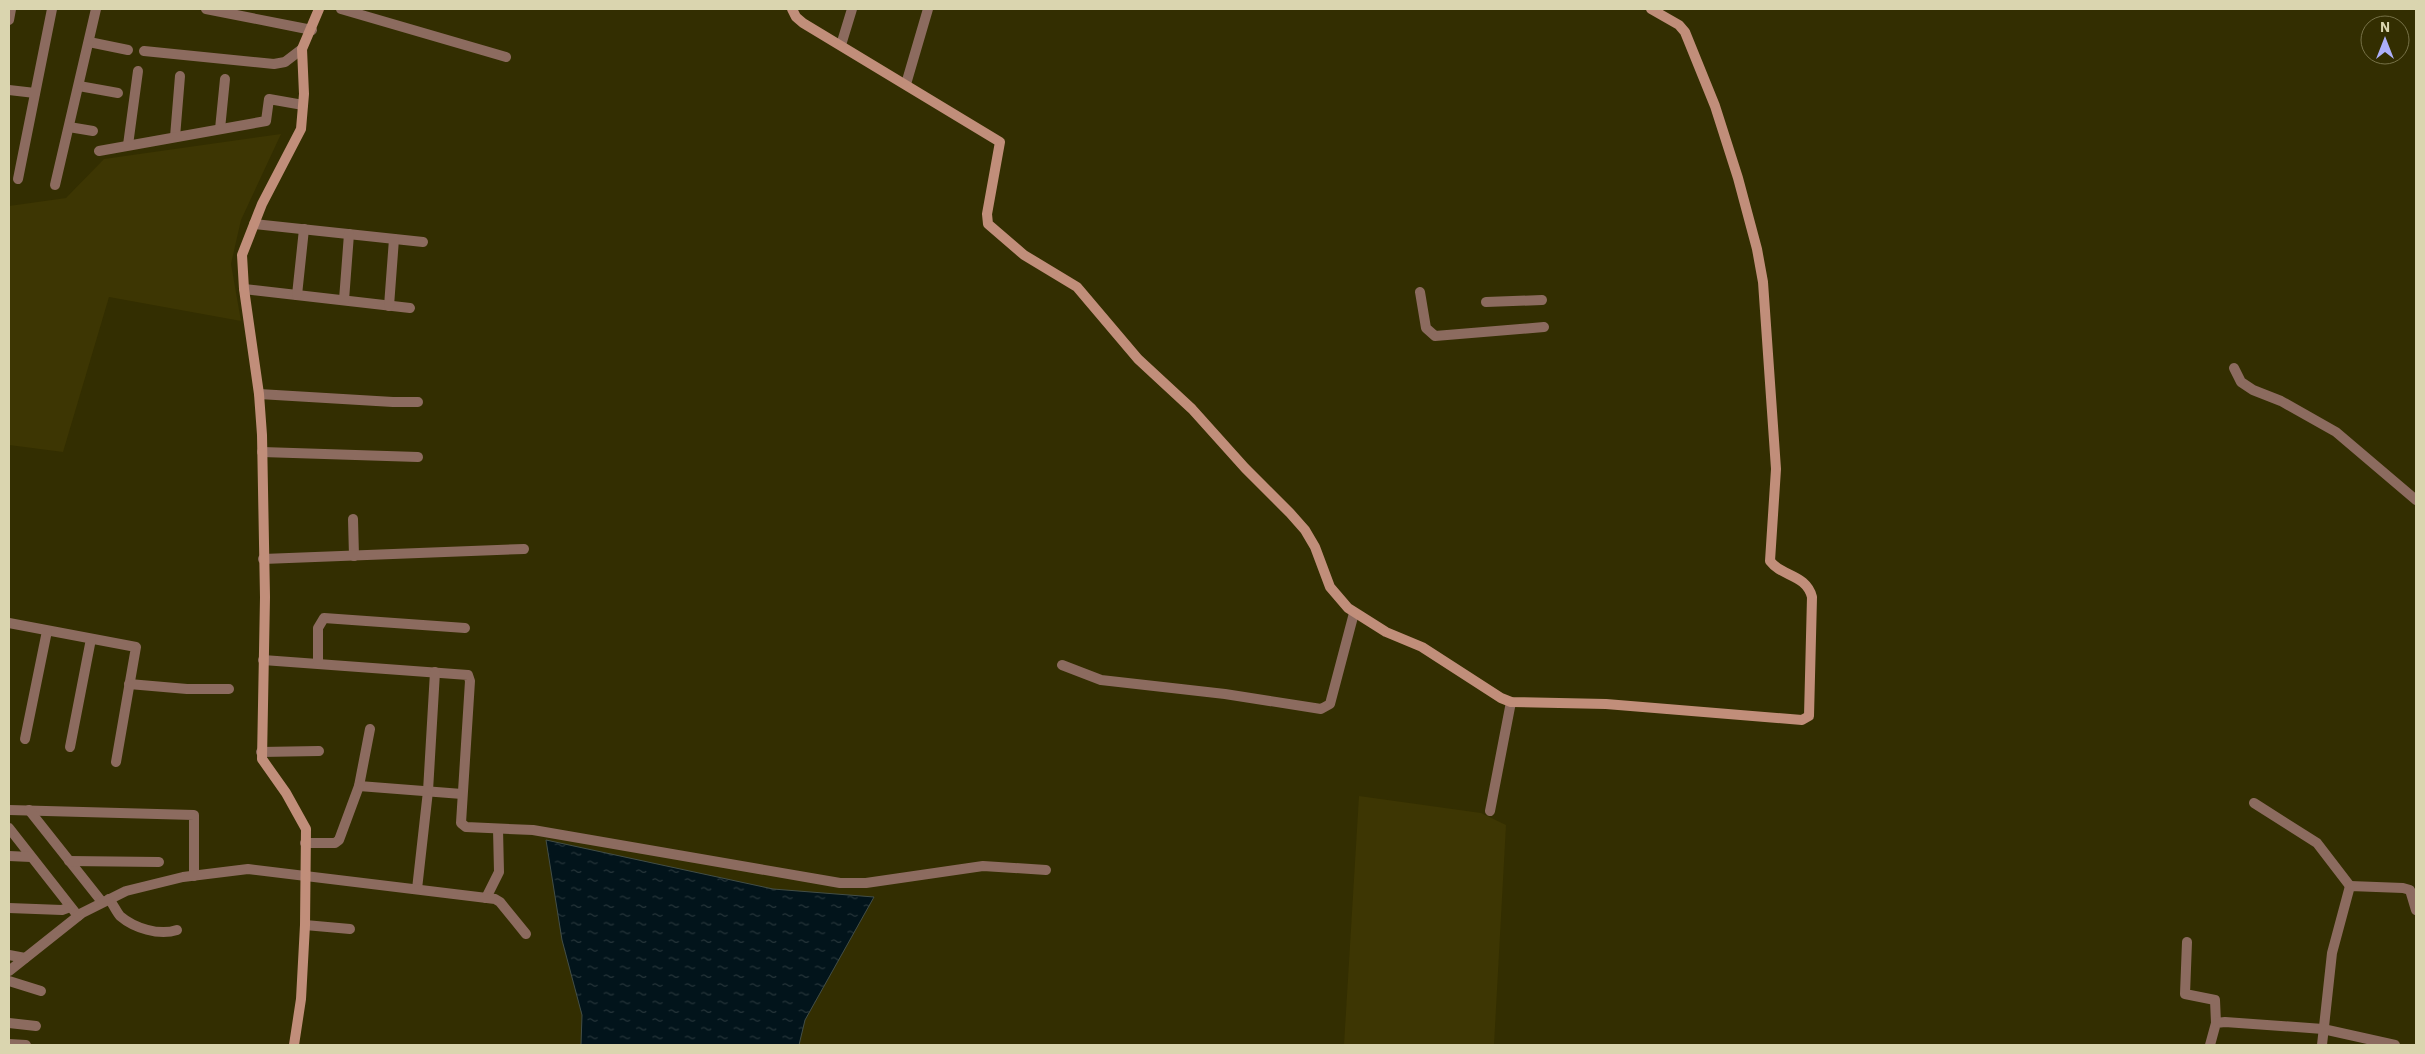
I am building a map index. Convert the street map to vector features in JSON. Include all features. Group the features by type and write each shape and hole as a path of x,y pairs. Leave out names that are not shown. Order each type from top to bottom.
{"street":[{"path":"9,20 11,9"},
{"path":"18,179 52,9"},
{"path":"55,185 96,9"},
{"path":"206,9 312,30"},
{"path":"144,51 242,63 274,64 285,62 302,49 320,9"},
{"path":"341,9 506,57"},
{"path":"792,9 796,17 803,23 1000,142 986,214 988,224 1024,255 1077,287 1138,359 1192,408 1244,468 1306,530 1315,546 1334,593 1354,613 1386,632 1422,647 1501,698 1511,702 1606,704 1797,721 1809,716 1812,597 1810,590 1803,581 1770,560 1776,484 1776,452 1767,316 1757,249 1715,106 1685,32 1679,25 1650,9"},
{"path":"840,45 852,9"},
{"path":"906,84 928,9"},
{"path":"89,42 128,50"},
{"path":"294,1045 301,999 307,895 305,875 306,829 286,793 262,758 261,752 265,597 262,452 259,394 244,289 242,255 262,204 301,129 303,105 302,49"},
{"path":"128,146 138,71"},
{"path":"175,137 180,76"},
{"path":"220,129 225,79"},
{"path":"79,86 118,93"},
{"path":"9,90 35,93"},
{"path":"99,150 266,121 269,99 303,105"},
{"path":"69,127 93,132"},
{"path":"254,224 423,242"},
{"path":"297,295 304,229"},
{"path":"344,300 349,234"},
{"path":"389,306 394,239"},
{"path":"244,289 410,308"},
{"path":"1420,292 1426,328 1435,336 1544,327"},
{"path":"1486,302 1542,300"},
{"path":"2234,368 2241,382 2253,390 2281,401 2336,432 2416,500"},
{"path":"259,394 418,402"},
{"path":"262,452 418,457"},
{"path":"352,519 354,556"},
{"path":"263,559 524,549"},
{"path":"1062,665 1101,680 1225,694 1321,709 1330,704 1354,613"},
{"path":"318,662 318,628 324,618 465,628"},
{"path":"9,623 136,647 116,762"},
{"path":"25,738 47,630"},
{"path":"70,747 91,639"},
{"path":"263,660 318,662 466,674 470,680 462,794 461,823 463,827 538,831 840,882 866,882 983,866 1046,870"},
{"path":"417,889 428,791 435,672"},
{"path":"129,684 187,689 230,689"},
{"path":"1490,811 1511,702"},
{"path":"306,843 337,842 359,786 370,729"},
{"path":"261,752 319,751"},
{"path":"359,786 462,794"},
{"path":"2254,803 2317,843 2350,886"},
{"path":"9,810 194,815 194,876"},
{"path":"29,810 70,861 119,915 130,922 153,931 169,933 177,930"},
{"path":"9,828 78,916"},
{"path":"486,898 499,872 498,828"},
{"path":"9,856 31,857"},
{"path":"70,861 159,862"},
{"path":"9,971 78,916 126,891 194,876 248,869 486,898 500,902 526,934"},
{"path":"2350,886 2403,888 2410,890 2416,910"},
{"path":"2322,1045 2332,953 2350,886"},
{"path":"9,908 62,910 70,906"},
{"path":"305,925 350,929"},
{"path":"2188,942 2186,994 2215,1000 2216,1023 2210,1045"},
{"path":"9,955 25,958"},
{"path":"9,980 41,991"},
{"path":"2216,1023 2232,1022 2323,1029 2395,1045"},
{"path":"9,1023 36,1026"},
{"path":"9,1044 26,1045"}],"shaded area":[{"path":"281,134 241,220 231,264 241,321 109,297 63,452 9,445 9,206 66,198 104,159"},
{"path":"1359,796 1481,813 1506,825 1494,1045 1344,1045"}],"water":[{"path":"546,840 773,889 874,897 805,1020 799,1045 581,1045 582,1015 562,940"}]}
